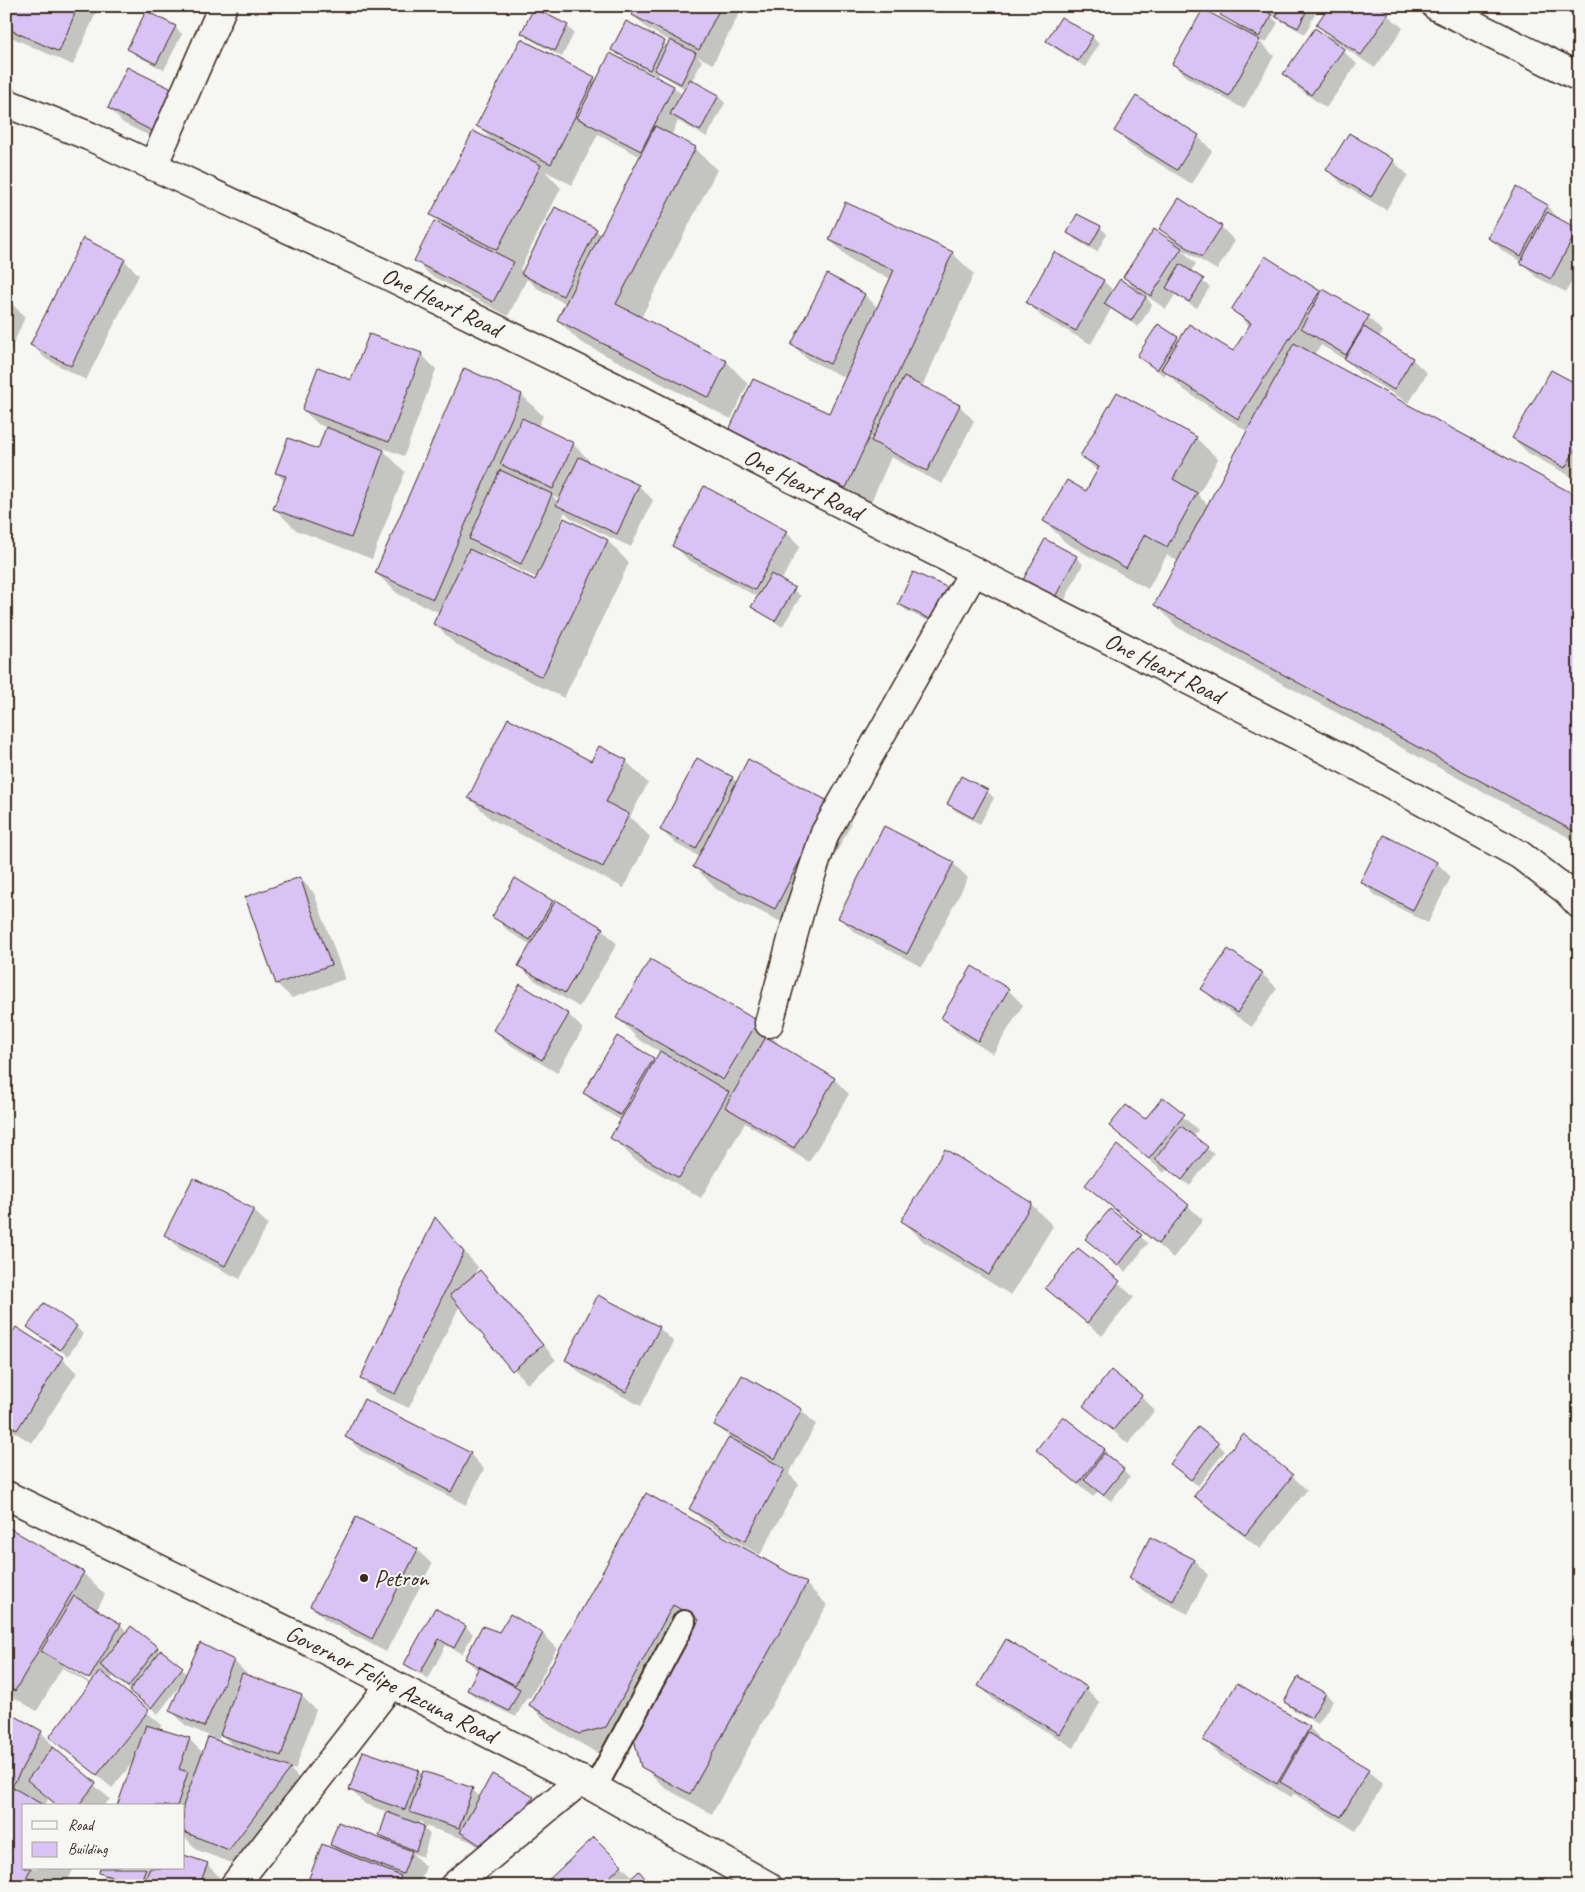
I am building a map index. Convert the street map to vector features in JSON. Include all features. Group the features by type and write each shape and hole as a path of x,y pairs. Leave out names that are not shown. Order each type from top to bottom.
{"street":[{"path":"153,166 223,6"},
{"path":"1436,6 1579,76"},
{"name":"One Heart Road","path":"6,103 89,136 387,275 641,400 1352,763 1520,855 1567,891 1579,904"},
{"path":"769,1023 802,903 825,833 974,571"},
{"name":"Governor Felipe Azcuna Road","path":"6,1495 304,1638 588,1784 768,1886"},
{"path":"234,1886 391,1684"},
{"path":"454,1886 588,1784"}],"lane":[{"path":"588,1784 684,1622"}],"building":[{"path":"7,6 78,6 59,52 6,28"},
{"path":"636,6 721,6 699,50 632,15"},
{"path":"1225,6 1257,6 1272,15 1259,37 1220,15"},
{"path":"1281,6 1309,6 1298,28 1276,17"},
{"path":"1329,6 1379,6 1389,13 1361,55 1316,25"},
{"path":"534,8 568,25 555,51 521,33"},
{"path":"1203,9 1260,40 1229,96 1172,64"},
{"path":"146,11 176,26 156,64 127,49"},
{"path":"1061,17 1093,36 1078,61 1046,41"},
{"path":"626,21 665,41 650,70 611,50"},
{"path":"1315,28 1344,49 1311,95 1283,74"},
{"path":"521,39 595,77 551,164 476,126"},
{"path":"670,40 696,53 681,84 654,70"},
{"path":"610,53 674,86 641,151 577,118"},
{"path":"127,67 176,91 156,133 108,108"},
{"path":"690,79 719,95 700,131 670,114"},
{"path":"1136,96 1199,135 1177,170 1114,131"},
{"path":"655,126 696,147 616,304 727,361 709,398 557,320"},
{"path":"473,131 541,165 497,250 430,215"},
{"path":"1349,133 1394,160 1371,197 1326,170"},
{"path":"1516,187 1548,205 1521,256 1488,238"},
{"path":"1179,198 1222,226 1202,257 1159,229"},
{"path":"845,202 953,252 846,488 727,434 753,379 829,413 894,270 829,240"},
{"path":"555,207 597,229 563,296 521,274"},
{"path":"1547,212 1578,229 1551,279 1520,263"},
{"path":"1077,214 1101,226 1090,246 1067,233"},
{"path":"434,221 514,262 493,302 414,261"},
{"path":"1154,229 1182,248 1151,296 1123,277"},
{"path":"83,238 125,259 71,366 30,345"},
{"path":"1054,252 1104,280 1076,331 1026,303"},
{"path":"1265,256 1320,291 1238,419 1161,369 1189,324 1233,351 1251,323 1231,310"},
{"path":"1180,264 1204,279 1189,302 1166,288"},
{"path":"827,274 865,294 830,364 791,345"},
{"path":"1120,279 1146,297 1131,321 1104,304"},
{"path":"1323,289 1369,316 1346,355 1301,328"},
{"path":"1579,304 1579,323 1571,320"},
{"path":"1158,324 1178,337 1157,370 1137,356"},
{"path":"1364,327 1413,358 1394,390 1344,359"},
{"path":"369,334 422,353 389,442 302,410 318,367 351,380"},
{"path":"1294,343 1579,497 1579,834 1154,605"},
{"path":"464,368 522,394 433,599 375,573"},
{"path":"1551,370 1579,385 1579,443 1565,468 1512,438"},
{"path":"904,377 960,405 927,471 871,441"},
{"path":"1117,392 1197,437 1173,479 1197,493 1167,547 1145,534 1126,568 1043,521 1067,480 1086,491 1099,467 1080,456"},
{"path":"522,418 574,443 553,489 500,464"},
{"path":"326,427 384,450 351,538 273,509 286,476 275,473 288,438 318,449"},
{"path":"579,457 639,485 617,534 556,505"},
{"path":"500,470 552,494 521,564 469,539"},
{"path":"704,486 787,531 755,590 672,546"},
{"path":"564,518 608,540 542,677 433,624 469,549 535,580"},
{"path":"1045,539 1077,556 1055,597 1023,580"},
{"path":"913,572 951,589 936,622 898,604"},
{"path":"771,574 795,588 775,621 751,607"},
{"path":"508,718 591,761 599,746 627,760 606,802 629,814 603,867 468,798"},
{"path":"697,758 733,777 696,849 660,830"},
{"path":"748,759 830,802 775,909 693,867"},
{"path":"961,776 988,790 973,818 947,804"},
{"path":"884,826 954,862 907,954 838,918"},
{"path":"1384,835 1437,862 1413,910 1360,882"},
{"path":"300,877 331,965 276,984 245,897"},
{"path":"515,878 553,901 530,940 492,917"},
{"path":"556,900 603,928 565,993 518,966"},
{"path":"1228,949 1263,973 1237,1013 1201,989"},
{"path":"650,959 758,1021 723,1080 616,1018"},
{"path":"972,966 1009,989 978,1041 941,1018"},
{"path":"520,984 569,1014 542,1060 493,1030"},
{"path":"617,1036 654,1058 620,1115 583,1093"},
{"path":"766,1037 835,1078 794,1148 725,1107"},
{"path":"660,1051 729,1092 679,1178 610,1138"},
{"path":"1163,1097 1185,1114 1149,1159 1109,1126 1126,1105 1145,1119"},
{"path":"1181,1126 1208,1147 1182,1180 1155,1159"},
{"path":"1117,1145 1189,1205 1158,1244 1085,1185"},
{"path":"945,1149 1032,1203 989,1275 901,1221"},
{"path":"193,1178 254,1209 225,1266 164,1235"},
{"path":"1110,1209 1142,1235 1118,1266 1085,1239"},
{"path":"435,1217 464,1252 395,1394 360,1379"},
{"path":"1078,1248 1120,1281 1087,1323 1045,1288"},
{"path":"480,1270 543,1345 512,1371 450,1295"},
{"path":"598,1295 660,1327 626,1392 565,1360"},
{"path":"44,1303 77,1326 60,1350 27,1327"},
{"path":"16,1327 63,1357 17,1430 6,1423 6,1342"},
{"path":"1111,1370 1142,1395 1113,1430 1083,1406"},
{"path":"742,1375 802,1409 775,1459 714,1425"},
{"path":"364,1399 471,1453 451,1492 345,1437"},
{"path":"1063,1416 1105,1449 1078,1484 1036,1450"},
{"path":"1198,1427 1219,1443 1191,1480 1170,1464"},
{"path":"1243,1434 1293,1475 1245,1535 1194,1496"},
{"path":"729,1437 785,1469 745,1541 689,1509"},
{"path":"1104,1453 1124,1469 1103,1495 1084,1480"},
{"path":"646,1493 807,1583 690,1794 641,1767 634,1739 699,1620 673,1605 606,1727 579,1734 529,1705"},
{"name":"Petron","path":"356,1517 418,1549 372,1639 310,1606"},
{"path":"6,1526 84,1572 15,1691 6,1686"},
{"path":"1150,1537 1194,1559 1173,1601 1129,1578"},
{"path":"74,1596 121,1624 89,1679 41,1651"},
{"path":"435,1608 466,1626 454,1648 439,1639 420,1673 404,1664"},
{"path":"510,1614 543,1633 515,1685 465,1659 482,1626 499,1632"},
{"path":"131,1626 158,1647 128,1687 100,1665"},
{"path":"1006,1639 1087,1687 1059,1734 978,1686"},
{"path":"200,1643 234,1660 204,1727 169,1711"},
{"path":"161,1650 183,1667 151,1708 129,1691"},
{"path":"479,1667 520,1689 509,1711 467,1690"},
{"path":"100,1671 149,1710 97,1775 49,1737"},
{"path":"242,1673 302,1695 281,1756 220,1735"},
{"path":"1298,1677 1326,1693 1311,1718 1284,1702"},
{"path":"1237,1683 1310,1727 1277,1784 1203,1740"},
{"path":"6,1711 42,1731 12,1787 42,1804 22,1804 22,1870 30,1870 22,1886 6,1886"},
{"path":"146,1725 190,1738 179,1769 188,1772 178,1804 118,1804"},
{"path":"1308,1733 1369,1769 1341,1817 1280,1782"},
{"path":"208,1737 291,1768 229,1850 185,1832 184,1804"},
{"path":"53,1747 96,1783 80,1804 56,1804 27,1780"},
{"path":"363,1751 419,1770 405,1810 349,1790"},
{"path":"423,1771 473,1788 459,1828 409,1812"},
{"path":"492,1774 534,1797 486,1849 460,1832"},
{"path":"387,1812 424,1826 416,1851 379,1836"},
{"path":"338,1822 412,1851 403,1874 330,1845"},
{"path":"594,1837 622,1865 600,1886 542,1886"},
{"path":"322,1844 401,1876 397,1886 306,1886"},
{"path":"185,1855 208,1863 199,1886 143,1886 149,1870 185,1870"},
{"path":"100,1870 145,1870 139,1886 99,1873"},
{"path":"639,1871 652,1886 623,1886"}],"place":[{"name":"Petron","path":"364,1578"}]}
